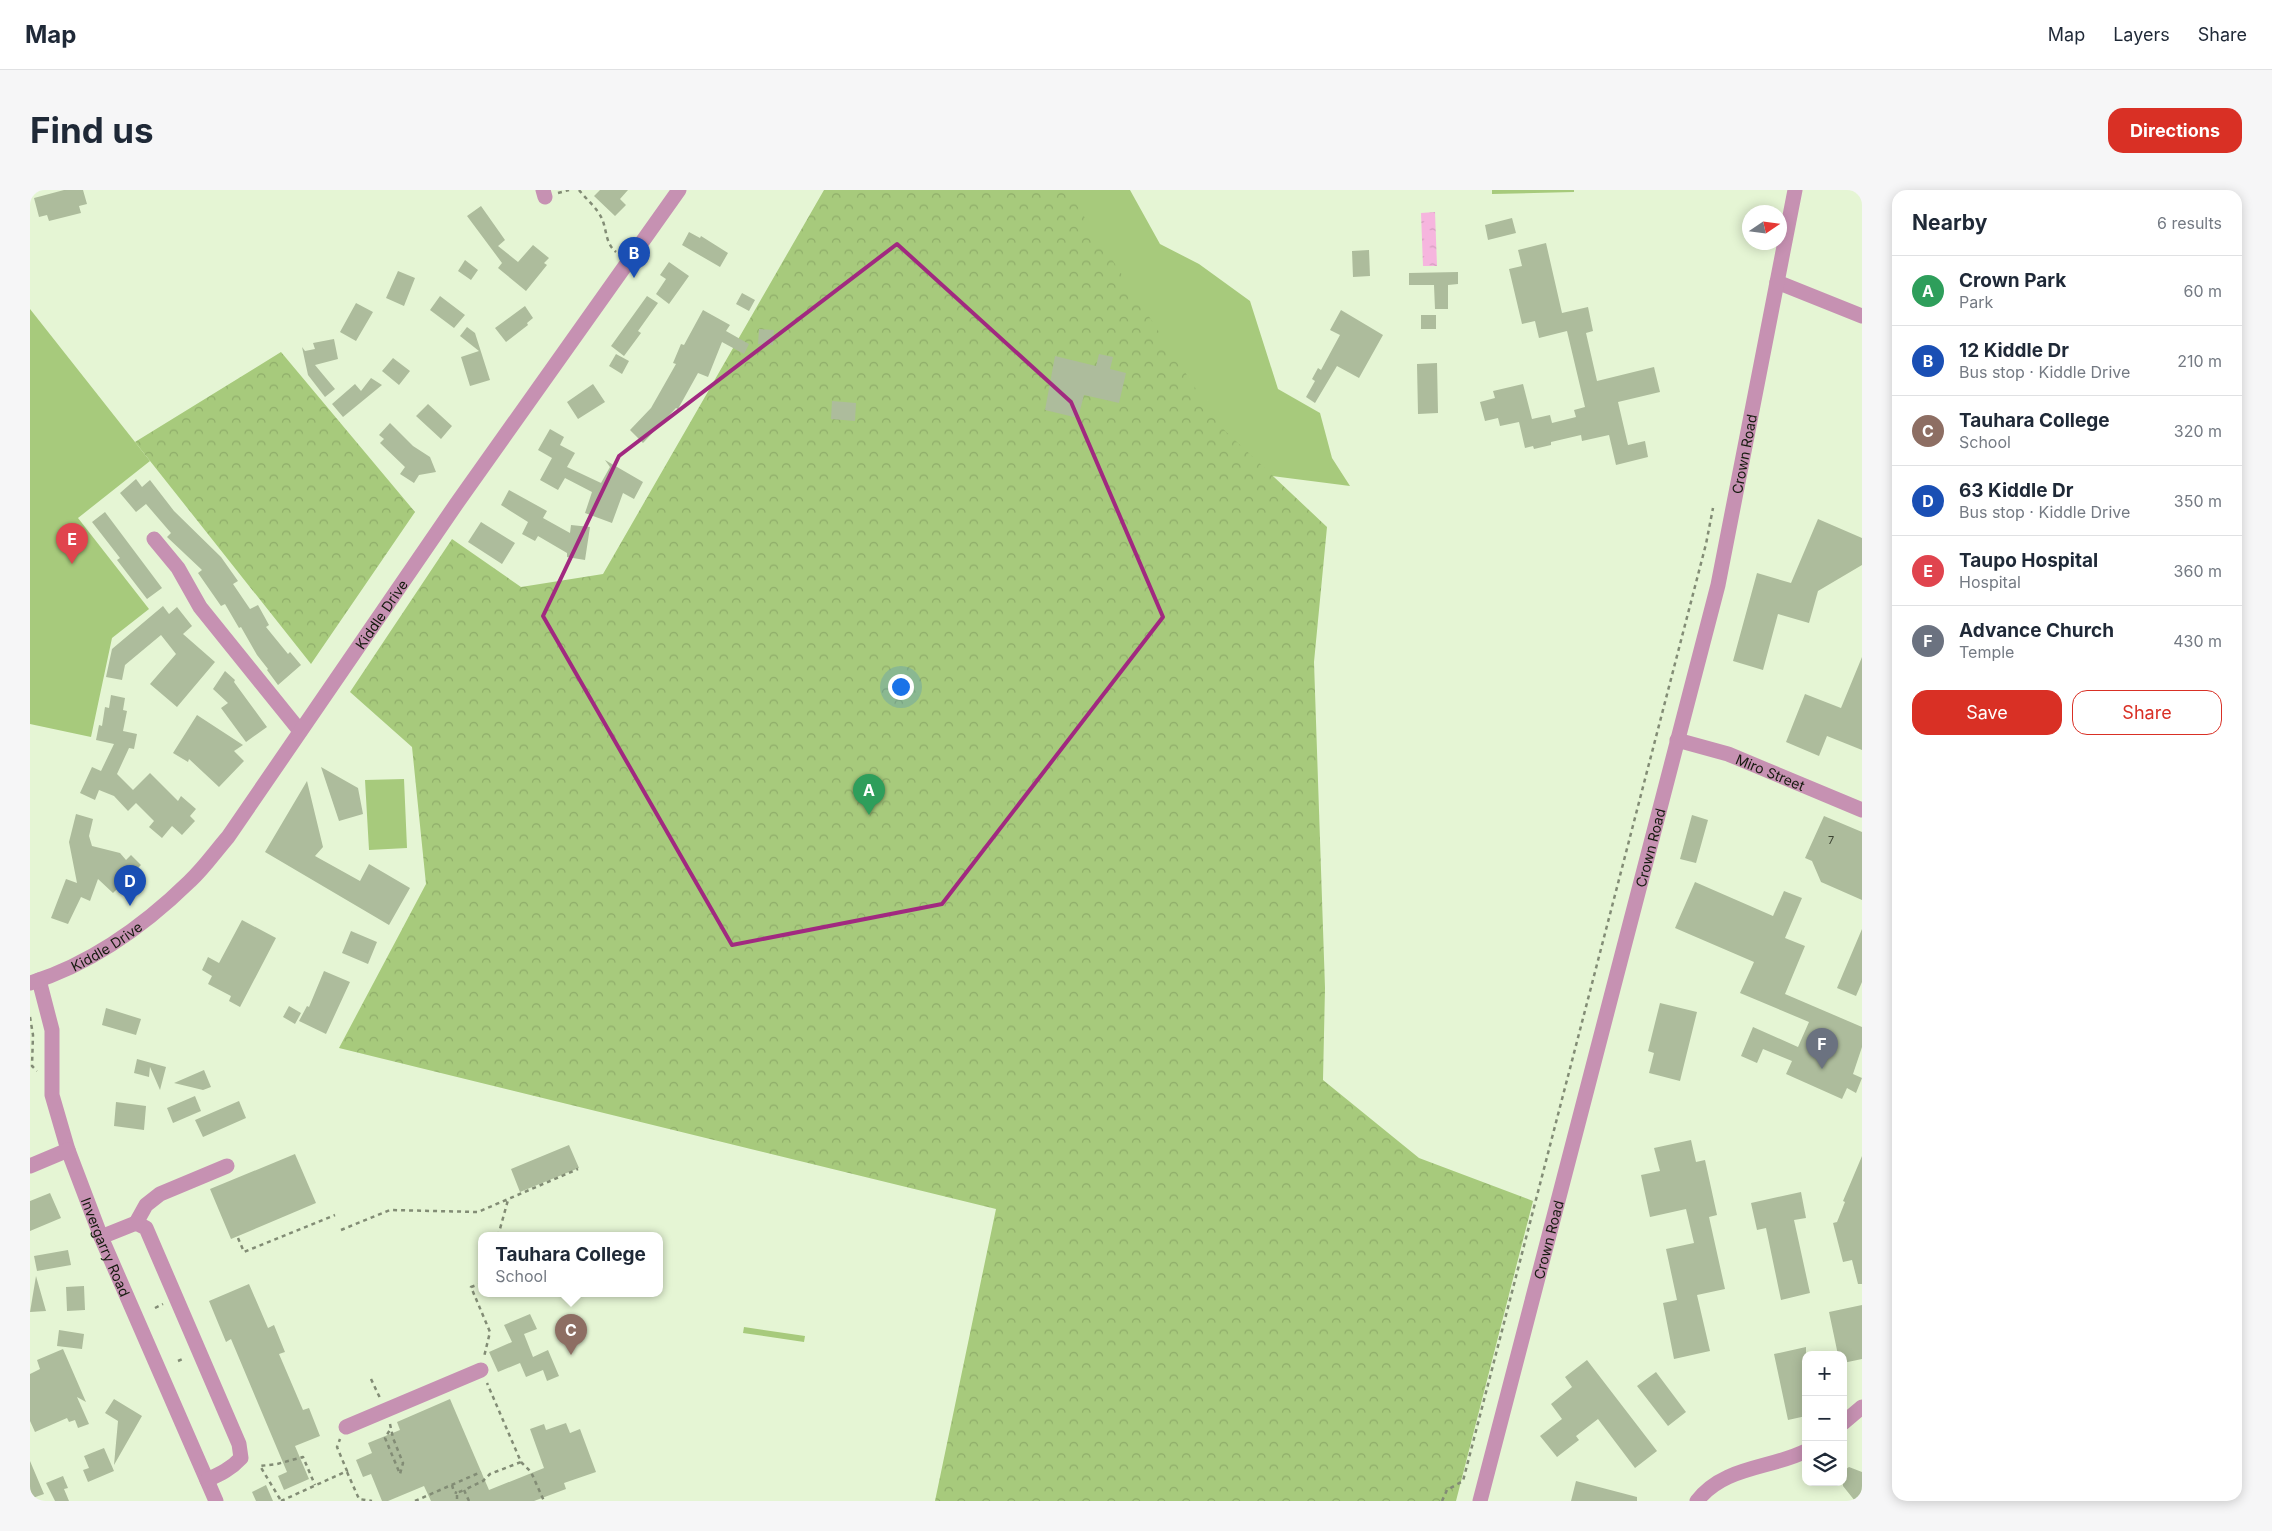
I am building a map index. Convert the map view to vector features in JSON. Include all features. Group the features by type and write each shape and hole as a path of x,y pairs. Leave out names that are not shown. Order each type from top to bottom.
{"street":[{"name":"Kiddle Drive","path":"35,981 121,939 192,880 228,837 300,730 627,260 679,190"},
{"name":"Crown Road","path":"1480,1501 1718,584 1795,190"},
{"path":"1777,282 1862,316"},
{"path":"154,539 178,568 200,607 300,730"},
{"name":"Miro Street","path":"1678,740 1728,754 1862,810"},
{"name":"Invergarry Road","path":"35,981 52,1030 52,1095 68,1150 101,1237 216,1501"},
{"path":"30,1166 68,1150"},
{"path":"101,1237 136,1223 146,1205 160,1194 227,1166"},
{"path":"136,1223 146,1228 239,1444 241,1458 237,1463 207,1480"},
{"path":"346,1427 481,1370"},
{"path":"1847,1419 1862,1407"},
{"path":"1698,1501 1719,1482 1740,1471 1802,1452"}],"path":[{"path":"580,190 602,219 604,232 612,248 627,260"},
{"path":"1442,1501 1447,1490 1463,1481 1706,544 1713,508"},
{"path":"30,1017 33,1035 32,1066 39,1072"},
{"path":"341,1230 390,1210 478,1212 578,1169"},
{"path":"499,1232 508,1200"},
{"path":"238,1238 244,1252 335,1214"},
{"path":"478,1284 471,1287 490,1332 481,1370 521,1462 531,1472 544,1501"},
{"path":"371,1379 384,1406"},
{"path":"390,1421 393,1438 403,1463 400,1474 384,1438 391,1428"},
{"path":"346,1427 337,1447 359,1500 372,1501"},
{"path":"315,1485 303,1457 278,1464 260,1466 280,1500 315,1485 347,1471"},
{"path":"457,1493 483,1482 490,1474 521,1462"},
{"path":"415,1501 481,1472"},
{"path":"452,1485 454,1492 457,1493 457,1499"},
{"path":"464,1490 469,1501"}],"highlighted area":[{"path":"897,244 1071,402 1163,617 942,904 732,945 543,616 619,456"}],"green space":[{"path":"824,190 1067,190 1220,426 1327,527 1314,662 1325,988 1323,1080 1419,1158 1533,1201 1456,1501 935,1501 996,1209 339,1048 426,884 412,747 350,692 452,539 521,587 603,574"},
{"path":"1007,190 1130,190 1160,244 1199,264 1250,301 1278,389 1320,413 1332,458 1350,486 1257,474"},
{"path":"1492,190 1574,190 1574,192 1492,194"},
{"path":"30,309 150,461 78,518 149,609 112,638 91,737 30,724"},
{"path":"281,352 415,512 311,664 135,442"},
{"path":"404,779 407,848 369,850 365,780"},
{"path":"744,1327 805,1336 804,1342 743,1333"}],"water":[{"path":"1435,212 1437,266 1423,266 1421,213"}],"building":[{"path":"64,190 83,190 87,204 79,206 81,213 49,221 47,215 39,217 34,198"},
{"path":"600,190 628,190 620,199 626,205 615,216 594,196"},
{"path":"481,206 505,240 498,246 518,262 533,245 549,258 544,263 547,265 526,291 498,268 502,263 467,216"},
{"path":"1512,218 1516,233 1488,240 1485,225"},
{"path":"689,232 700,238 701,236 728,253 720,267 682,245"},
{"path":"1546,243 1562,313 1588,307 1593,331 1586,333 1597,381 1654,367 1660,392 1618,402 1628,445 1645,441 1648,457 1616,465 1609,435 1582,441 1581,435 1551,442 1551,445 1534,449 1533,446 1525,448 1519,422 1500,426 1498,418 1485,421 1480,402 1495,398 1493,391 1523,384 1532,419 1550,415 1552,423 1576,417 1574,410 1585,407 1567,331 1539,338 1535,321 1522,324 1509,269 1522,266 1518,250"},
{"path":"1369,250 1370,276 1353,277 1352,251"},
{"path":"465,260 478,270 471,280 458,271"},
{"path":"669,262 689,276 669,304 656,294 666,279 660,275"},
{"path":"398,271 415,278 404,306 386,298"},
{"path":"1458,272 1458,284 1448,285 1448,309 1435,309 1434,285 1409,285 1409,273"},
{"path":"742,293 755,300 749,311 736,304"},
{"path":"440,296 465,315 454,328 430,310"},
{"path":"647,296 658,303 638,331 641,333 624,356 611,346"},
{"path":"356,303 373,312 356,341 340,332"},
{"path":"525,306 533,318 527,323 528,325 506,342 495,328"},
{"path":"703,310 730,325 726,331 749,344 744,354 722,342 708,377 698,373 678,409 676,408 643,443 630,430 651,408 676,364 673,363 681,344 684,345"},
{"path":"1341,310 1383,335 1359,378 1337,366 1315,403 1306,397 1315,381 1312,379 1318,368 1321,370 1340,335 1330,330"},
{"path":"1421,315 1436,315 1436,329 1421,329"},
{"path":"467,327 475,333 490,380 470,386 461,357 479,351 460,336"},
{"path":"759,329 774,330 773,345 758,344"},
{"path":"334,339 338,359 315,365 335,389 325,397 308,375 302,347 305,351 315,349 313,343"},
{"path":"616,354 629,361 622,374 609,366"},
{"path":"1099,354 1113,357 1110,369 1126,373 1119,403 1084,395 1078,418 1045,410 1055,356 1096,366"},
{"path":"393,358 410,371 399,385 382,371"},
{"path":"1437,363 1438,413 1418,414 1417,364"},
{"path":"371,378 382,385 343,417 332,404 355,384 361,391"},
{"path":"593,384 605,402 578,419 567,402"},
{"path":"832,401 856,403 855,421 831,419"},
{"path":"428,404 452,426 441,439 416,416"},
{"path":"390,423 413,446 430,457 436,472 419,475 414,483 400,474 405,467 380,443 384,439 379,435"},
{"path":"550,429 564,437 560,445 575,453 567,467 601,483 610,467 605,460 643,482 634,499 623,493 612,523 585,513 592,492 565,478 558,490 540,480 552,458 538,450"},
{"path":"136,479 142,487 150,480 174,511 221,557 238,581 233,584 250,609 258,605 269,625 266,627 288,654 290,652 301,665 278,685 225,604 221,606 198,573 202,570 167,537 171,533 146,504 136,512 120,493"},
{"path":"509,490 547,511 543,518 570,533 571,525 590,527 585,560 567,557 567,553 538,536 535,541 522,534 528,522 501,505"},
{"path":"105,512 162,588 147,599 117,560 120,558 92,522"},
{"path":"1818,519 1862,538 1862,565 1818,591 1809,623 1778,614 1763,670 1733,661 1757,573 1791,583"},
{"path":"481,522 515,543 502,564 468,542"},
{"path":"163,606 169,614 177,607 192,626 183,634 215,662 177,707 150,684 176,654 161,635 125,665 122,680 106,677 112,649"},
{"path":"1862,657 1862,750 1827,736 1819,756 1786,742 1805,694 1841,708"},
{"path":"225,671 235,680 234,682 267,727 246,742 221,708 228,703 213,689"},
{"path":"111,695 125,698 123,710 127,711 123,731 137,734 134,749 129,748 117,774 133,790 150,773 178,801 181,796 196,809 190,816 195,821 182,835 172,826 162,838 149,827 154,821 136,803 128,811 114,796 99,790 95,800 80,793 92,767 101,771 114,744 96,740 99,725 102,726 105,707 109,708"},
{"path":"197,715 243,745 234,751 244,761 219,787 189,759 188,762 173,753"},
{"path":"321,767 358,788 363,814 339,821"},
{"path":"307,781 323,847 315,856 360,881 369,864 410,888 389,925 265,852"},
{"path":"76,814 93,819 89,836 92,846 120,853 126,860 131,855 141,865 113,893 98,879 90,901 81,897 68,924 51,918 66,879 77,883 69,842"},
{"path":"1692,815 1708,820 1696,863 1680,859"},
{"path":"1824,816 1862,832 1862,900 1821,882 1812,861 1805,858"},
{"path":"1695,882 1773,916 1784,891 1802,898 1785,938 1805,946 1785,994 1862,1027 1862,1047 1853,1074 1862,1078 1856,1093 1847,1088 1842,1099 1786,1074 1792,1061 1763,1049 1757,1063 1741,1056 1753,1027 1798,1047 1809,1022 1740,993 1754,962 1675,928"},
{"path":"242,920 276,938 240,1007 229,1001 231,996 208,984 212,976 202,970 208,957 219,963"},
{"path":"1862,929 1862,982 1856,996 1837,988"},
{"path":"351,931 377,942 368,964 342,953"},
{"path":"324,971 350,982 326,1034 299,1021 307,1006 309,1007"},
{"path":"1660,1003 1697,1012 1680,1081 1649,1073 1654,1053 1648,1051"},
{"path":"289,1006 301,1013 295,1024 283,1017"},
{"path":"106,1008 141,1019 136,1035 102,1025"},
{"path":"137,1059 166,1067 160,1090 150,1067 149,1077 134,1073"},
{"path":"204,1070 211,1087 203,1090 174,1083"},
{"path":"195,1096 201,1111 173,1123 167,1108"},
{"path":"239,1101 246,1118 203,1137 195,1120"},
{"path":"116,1102 146,1106 144,1130 114,1126"},
{"path":"1691,1140 1696,1162 1705,1160 1717,1215 1709,1217 1725,1289 1697,1295 1710,1351 1674,1359 1663,1303 1677,1300 1666,1249 1694,1243 1686,1209 1650,1217 1641,1175 1660,1171 1654,1148"},
{"path":"569,1145 579,1168 520,1192 511,1169"},
{"path":"295,1154 316,1203 231,1239 210,1189"},
{"path":"1862,1156 1862,1284 1858,1284 1852,1260 1843,1262 1833,1223 1837,1222 1845,1202 1843,1201"},
{"path":"1801,1192 1806,1218 1794,1220 1810,1293 1781,1300 1766,1228 1757,1230 1751,1203"},
{"path":"50,1193 61,1218 30,1231 30,1201"},
{"path":"68,1250 71,1265 37,1271 34,1256"},
{"path":"36,1276 46,1311 30,1312"},
{"path":"249,1284 268,1328 274,1325 285,1352 279,1354 303,1410 309,1408 320,1436 295,1446 309,1479 284,1490 278,1476 287,1472 231,1339 226,1342 209,1301"},
{"path":"84,1286 85,1310 67,1311 66,1287"},
{"path":"1862,1305 1862,1359 1847,1362 1847,1351 1837,1351 1829,1312"},
{"path":"530,1314 537,1329 524,1334 533,1357 548,1350 559,1376 547,1381 543,1370 526,1377 520,1363 498,1372 489,1352 512,1342 504,1325"},
{"path":"59,1330 84,1334 82,1349 57,1346"},
{"path":"1806,1347 1806,1351 1802,1351 1802,1417 1788,1420 1774,1354"},
{"path":"63,1349 86,1402 77,1397 89,1424 78,1428 75,1420 69,1422 67,1418 35,1432 30,1421 30,1374 40,1369 37,1360"},
{"path":"1587,1360 1657,1451 1635,1468 1598,1419 1576,1436 1579,1440 1557,1457 1540,1436 1562,1419 1551,1404 1572,1387 1565,1377"},
{"path":"1656,1372 1686,1412 1668,1426 1637,1386"},
{"path":"114,1399 142,1416 114,1465 118,1421 105,1413"},
{"path":"450,1399 489,1490 544,1468 530,1429 544,1424 546,1430 566,1423 570,1433 580,1429 596,1472 564,1483 566,1489 534,1501 431,1501 424,1486 388,1501 382,1501 371,1474 363,1477 356,1460 372,1453 368,1443 400,1430 397,1422"},
{"path":"104,1448 114,1471 88,1482 83,1470 89,1468 84,1456"},
{"path":"30,1461 44,1494 30,1499"},
{"path":"1849,1467 1862,1472 1862,1501 1855,1501 1843,1486 1847,1486 1847,1468"},
{"path":"63,1476 68,1488 64,1489 69,1501 55,1501 46,1483"},
{"path":"1576,1481 1637,1497 1637,1501 1571,1501"},
{"path":"266,1485 273,1501 256,1501 252,1492"}],"place":[{"name":"12 Kiddle Dr","path":"634,278"},
{"name":"Taupo Hospital","path":"72,564"},
{"name":"Crown Park","path":"869,815"},
{"name":"63 Kiddle Dr","path":"130,906"},
{"name":"Advance Church","path":"1822,1069"},
{"name":"Tauhara College","path":"571,1355"}]}
